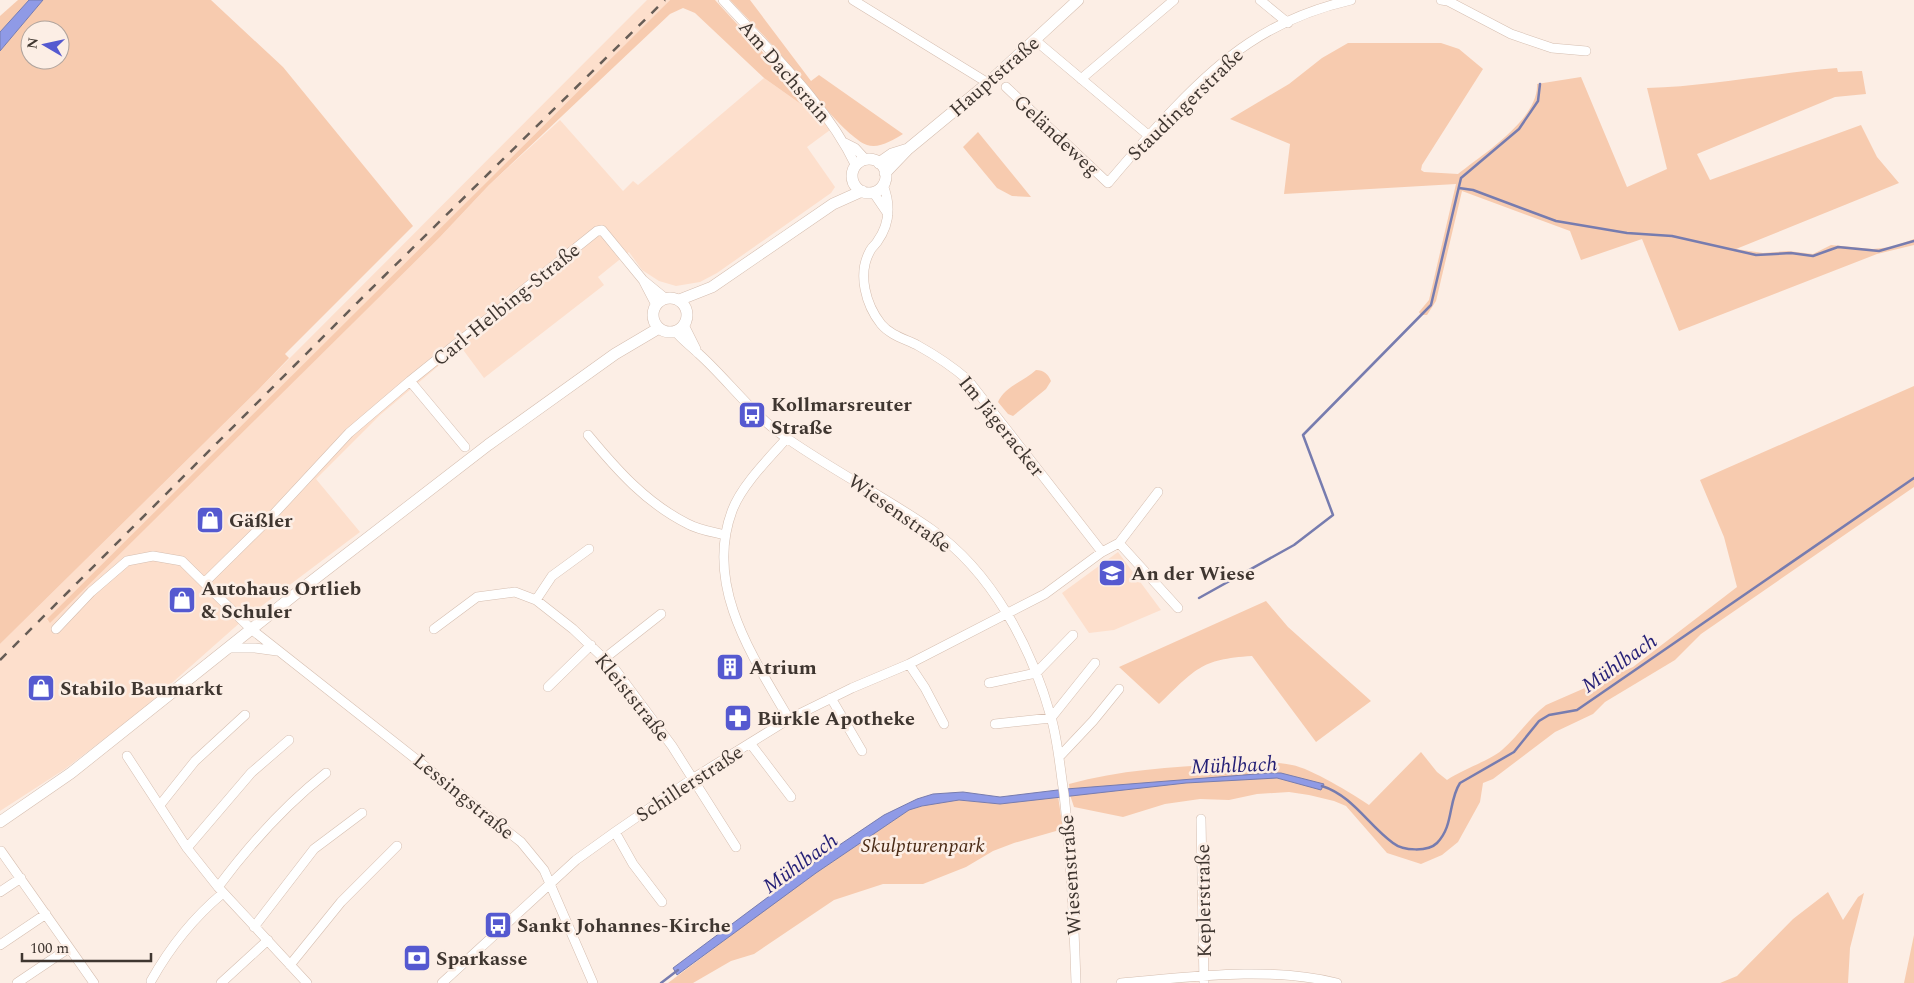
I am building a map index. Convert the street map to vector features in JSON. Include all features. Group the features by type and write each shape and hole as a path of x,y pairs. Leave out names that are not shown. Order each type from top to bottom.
{"main road":[{"name":"Hauptstraße","path":"885,173 908,149 988,83 1078,0"},
{"name":"Hauptstraße","path":"879,163 892,154 908,149"},
{"path":"683,304 687,316 680,328 667,332 656,324 653,314 660,301 683,304 706,290 833,204 853,181 861,163 879,163 885,173 883,185 833,204"},
{"path":"853,181 868,192"},
{"path":"0,822 71,773 251,629 488,445 633,342 649,336 656,324"}],"street":[{"name":"Am Dachsrain","path":"723,0 817,104 845,143 855,148 861,163"},
{"path":"853,0 988,83"},
{"path":"1081,79 1174,0"},
{"path":"1260,0 1288,23"},
{"name":"Staudingerstraße","path":"1108,183 1148,135 1216,69 1249,43 1327,6 1351,0"},
{"path":"1446,0 1511,34 1552,48 1586,51"},
{"path":"1035,40 1148,135"},
{"name":"Geländeweg","path":"1006,87 1108,183"},
{"name":"Im Jägeracker","path":"883,185 889,199 886,226 870,251 865,267 866,296 878,319 897,337 916,345 952,366 968,380 1102,552"},
{"path":"868,192 888,214"},
{"name":"Carl-Helbing-Straße","path":"206,582 271,517 350,433 410,381 597,230 602,230 660,301"},
{"name":"Wiesenstraße","path":"680,328 684,342 699,353 734,392 786,438 933,531 969,563 1007,615 1036,673 1051,718 1062,784 1072,873 1076,983"},
{"path":"410,381 465,447"},
{"path":"588,435 625,479 656,505 689,525 725,535"},
{"path":"786,438 736,501 725,535 726,579 733,614 746,646 789,719"},
{"name":"Schillerstraße","path":"442,983 576,860 615,832 692,780 789,719 831,698 909,664 1045,594 1102,552 1119,543 1158,492"},
{"path":"1119,543 1178,608"},
{"path":"536,600 552,576 589,550"},
{"path":"56,629 90,592 128,561 153,556 182,561 206,582 251,629"},
{"name":"Kleiststraße","path":"434,629 477,597 515,592 536,600 605,658 651,715 736,847"},
{"path":"605,658 661,614"},
{"name":"Lessingstraße","path":"251,629 521,842 539,862 551,884 593,983"},
{"path":"989,682 1036,673 1073,635"},
{"path":"548,687 591,645"},
{"name":"Lessingstraße","path":"229,648 255,648 280,652"},
{"path":"995,724 1051,718 1095,663"},
{"path":"909,664 925,688 944,724"},
{"path":"1058,757 1119,689"},
{"path":"831,698 862,751"},
{"path":"160,805 196,761 245,715"},
{"path":"187,848 251,773 289,740"},
{"path":"750,743 791,797"},
{"path":"127,756 187,848 220,890 308,983"},
{"path":"150,981 167,953 186,928 220,890 267,826 304,790 326,773"},
{"path":"254,927 314,849 362,813"},
{"name":"Keplerstraße","path":"1201,819 1204,979"},
{"path":"615,832 633,864 662,902"},
{"path":"290,965 341,902 397,846"},
{"path":"1,851 92,982"},
{"path":"0,892 21,878"},
{"path":"2,943 46,914"},
{"path":"221,983 268,940"},
{"path":"17,983 70,948"},
{"path":"1121,983 1289,976 1337,983"}],"shaded area":[{"path":"647,0 670,0 47,620 50,622 440,237 489,185 560,120 623,191 633,181 638,185 764,78 805,107 811,105 830,130 807,147 835,187 831,193 717,273 700,282 676,286 659,281 642,270 629,252 598,277 604,285 484,378 461,347 380,415 316,479 360,532 243,620 138,713 65,769 0,811 0,644 260,388"},
{"name":"An der Wiese","path":"1118,552 1161,610 1114,630 1089,633 1062,593"}],"green space":[{"path":"18,0 29,0 0,32 0,16"},
{"path":"43,0 211,0 283,67 413,226 285,354 289,358 260,388 0,644 0,51 20,27 20,70 70,70 70,20 26,20"},
{"path":"670,0 715,0 811,105 805,107 764,78 695,13 683,8 670,14 489,185 440,237 50,623 47,619"},
{"path":"730,0 750,0 811,81 819,75 903,134 876,146 867,145 858,140 834,118 774,47"},
{"path":"1348,43 1441,43 1459,49 1483,69 1422,165 1421,170 1424,172 1458,174 1495,146 1519,123 1529,110 1535,97 1537,84 1581,77 1627,187 1667,169 1647,88 1695,85 1837,68 1838,72 1862,71 1866,94 1835,97 1697,154 1710,180 1861,125 1877,157 1899,183 1736,249 1763,253 1788,251 1813,254 1831,245 1873,249 1892,247 1914,239 1914,245 1877,254 1679,331 1642,239 1581,260 1570,231 1462,191 1436,301 1427,315 1421,315 1419,312 1429,300 1456,184 1284,194 1290,144 1230,119 1289,84 1322,58"},
{"path":"978,132 1031,197 1012,196 997,188 963,147"},
{"path":"1036,370 1047,374 1050,379 1051,381 1046,389 1013,416 1008,414 998,402 1001,397 1009,388"},
{"path":"1914,386 1914,487 1701,634 1675,660 1605,702 1593,714 1555,732 1493,779 1483,783 1480,802 1458,842 1442,855 1421,864 1387,853 1346,806 1334,801 1289,792 1257,794 1229,800 1200,799 1165,804 1123,817 1074,807 1069,784 1126,772 1184,766 1258,762 1292,765 1320,776 1369,805 1421,752 1437,772 1447,780 1502,750 1546,705 1633,667 1737,587 1724,537 1700,480"},
{"path":"1266,601 1288,627 1371,701 1316,742 1252,656 1221,660 1200,668 1159,704 1119,667"},
{"name":"Skulpturenpark","path":"1058,796 1063,829 993,851 966,867 923,884 883,884 834,900 754,954 731,961 693,983 668,983 791,890 909,810 944,800 1000,804"},
{"path":"1828,892 1843,920 1858,897 1864,893 1850,948 1848,983 1720,983 1737,976 1793,919"},
{"path":"1914,935 1914,983 1904,983"}],"water":[{"path":"29,0 43,0 26,20 20,20 20,27 0,51 0,32"},
{"path":"1281,773 1324,784 1321,790 1277,778 1186,783 1000,804 959,800 909,810 816,873 677,975 673,968 823,856 884,815 917,799 933,794 963,792 1000,797 1066,789"}],"waterway":[{"path":"1199,598 1294,545 1333,515 1303,435 1431,305 1461,178 1519,129 1538,101 1540,84"},
{"path":"1459,188 1473,190 1556,221 1627,233 1672,236 1756,255 1791,253 1813,256 1838,247 1879,251 1914,241"},
{"name":"Mühlbach","path":"1322,786 1343,797 1397,846 1409,849 1422,849 1433,846 1446,829 1456,790 1460,783 1514,752 1539,721 1549,715 1577,710 1914,478"},
{"name":"Mühlbach","path":"661,983 678,970"}],"railway":[{"path":"0,660 370,290 665,0"}],"place":[{"name":"Kollmarsreuter Straße","path":"752,415"},
{"name":"Gäßler","path":"210,520"},
{"name":"An der Wiese","path":"1112,573"},
{"name":"Autohaus Ortlieb & Schuler","path":"182,600"},
{"name":"Atrium","path":"730,667"},
{"name":"Stabilo Baumarkt","path":"41,688"},
{"name":"Bürkle Apotheke","path":"738,718"},
{"name":"Sankt Johannes-Kirche","path":"498,925"},
{"name":"Sparkasse","path":"417,958"}]}
